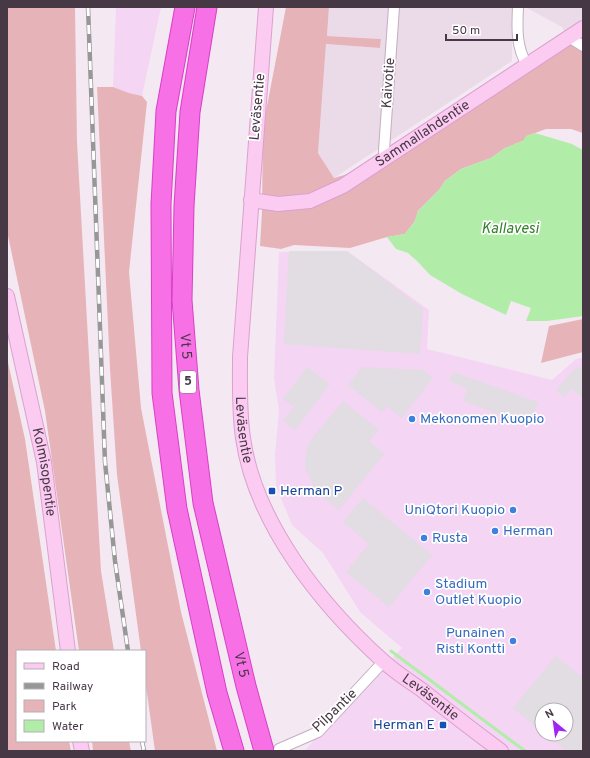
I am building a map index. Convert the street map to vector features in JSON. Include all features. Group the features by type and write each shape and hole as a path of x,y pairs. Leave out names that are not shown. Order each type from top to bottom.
{"highway":[{"name":"Vt 5","path":"184,7 166,111 160,204 162,393 177,509 217,693 234,751"},
{"name":"Vt 5","path":"207,7 190,112 184,206 182,300 189,390 204,503 246,686 271,750"}],"main road":[{"name":"Leväsentie","path":"266,7 240,356 240,402 243,438 248,462 266,511 280,539 311,585 331,608 384,661 501,751"},
{"name":"Sammallahdentie","path":"251,200 278,204 310,201 343,186 583,28"},
{"name":"Kolmisopentie","path":"7,296 44,462 68,650"}],"street":[{"name":"Kaivotie","path":"385,159 384,150 394,7"},
{"path":"518,7 517,36 523,58 527,65"},
{"path":"569,37 583,46"},
{"name":"Pilpantie","path":"271,750 318,732 384,661"}],"shaded area":[{"path":"116,7 161,7 142,96 113,87"},
{"path":"329,7 512,7 512,61 334,178 318,153 326,44 380,48 381,39 327,36"},
{"path":"525,7 583,7 583,47 570,40 562,27"},
{"path":"289,251 347,251 423,309 420,354 284,344"},
{"path":"347,251 429,310 427,349 552,380 576,359 583,358 583,751 304,751 402,648 360,612 323,553 292,525 276,486 275,455 279,410 274,379 279,252"},
{"path":"577,366 583,371 583,398 571,389 564,397 556,390"},
{"path":"307,367 330,384 295,430 283,421 294,407 283,399"},
{"path":"362,367 423,370 433,378 402,418 387,406 382,412 348,385"},
{"path":"453,372 538,402 529,426 463,401 467,388 449,381"},
{"path":"343,401 379,430 369,441 384,454 339,510 316,492 305,467 306,452 310,441"},
{"path":"363,498 432,555 389,607 346,572 369,544 343,522"},
{"path":"556,656 583,678 583,751 566,751 555,742 574,742 574,702 534,702 534,725 513,708"}],"green space":[{"path":"7,7 75,7 77,142 101,571 114,650 79,650 45,411 7,231"},
{"path":"286,7 329,7 327,36 381,39 380,48 326,44 318,153 334,178 389,162 570,40 583,48 583,133 571,129 546,129 527,136 523,141 505,148 491,158 461,169 445,181 439,190 418,211 415,221 405,234 387,237 350,248 294,245 281,249 260,246 263,127"},
{"path":"97,87 113,87 142,96 147,102 129,272 141,408 181,612 217,751 155,751 146,686 146,650 141,650 117,475 110,369"},
{"path":"583,319 583,352 541,363 549,326"},
{"path":"7,358 25,439 56,650 16,650 16,742 69,742 71,751 7,751"},
{"path":"92,742 129,742 131,751 93,751"}],"water":[{"name":"Kallavesi","path":"535,133 572,144 583,150 583,316 547,321 526,321 531,308 511,301 506,315 462,294 430,275 408,253 396,249 387,237 405,234 415,221 418,211 439,190 445,181 461,169 491,158 505,148 523,141 526,136"}],"waterway":[{"path":"391,651 525,751"}],"railway":[{"path":"88,7 105,462 115,561 128,650"},
{"path":"142,742 144,751"}],"place":[{"name":"Mekonomen Kuopio","path":"412,419"},
{"name":"Herman P","path":"272,491"},
{"name":"UniQtori Kuopio","path":"513,510"},
{"name":"Herman","path":"495,531"},
{"name":"Rusta","path":"424,538"},
{"name":"Stadium Outlet Kuopio","path":"427,592"},
{"name":"Punainen Risti Kontti","path":"513,641"},
{"name":"Herman E","path":"443,725"}]}
